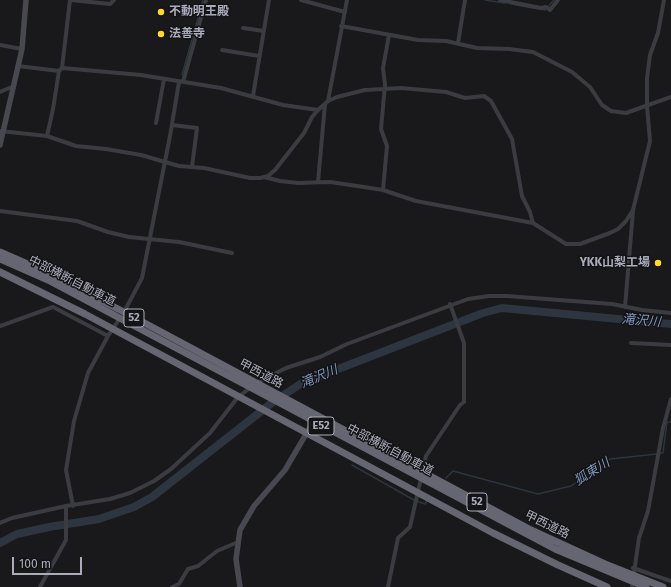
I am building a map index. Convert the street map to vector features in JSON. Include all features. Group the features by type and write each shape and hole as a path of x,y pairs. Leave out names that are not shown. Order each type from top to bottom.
{"highway":[{"name":"甲西道路","path":"0,252 124,312 265,389 531,530 633,572 663,587"},
{"name":"中部横断自動車道","path":"0,259 48,280 555,549 646,587"},
{"name":"52","path":"0,272 113,329 418,495 551,562 607,587"}],"street":[{"path":"0,145 1,131 14,86 22,49 27,0"},
{"path":"47,136 60,70 71,0 110,4 114,0"},
{"path":"73,506 66,470 74,421 88,373 142,278 181,82 206,0"},
{"path":"253,96 268,0"},
{"path":"301,0 344,12"},
{"path":"318,182 326,102 347,0"},
{"path":"458,43 466,0"},
{"path":"500,0 548,8 551,10 558,0"},
{"path":"625,307 633,210 650,141 647,106 650,55 658,33 664,0"},
{"path":"342,26 418,40 458,43 477,48 522,50 544,56 572,72 590,87 602,105 611,111 626,113 671,97"},
{"path":"243,28 264,31"},
{"path":"383,190 387,146 381,129 384,89 383,68 389,35"},
{"path":"0,45 22,49"},
{"path":"222,50 259,56"},
{"path":"18,66 60,70 100,71 164,79 253,96 283,105 318,110"},
{"path":"156,123 164,79"},
{"path":"0,92 14,86"},
{"path":"264,177 275,170 285,159 304,133 312,117 326,102 365,90 384,89 420,89 451,93 465,98 484,96 489,98 512,139 522,196 533,222"},
{"path":"172,125 197,128 192,167"},
{"path":"1,131 47,136 76,146 141,155 165,162 250,178 264,177 298,183 330,182 383,190 416,201 533,222 560,241 572,245 580,244 618,229 626,221 633,210"},
{"path":"0,211 77,221 108,232 149,239 179,242 232,253"},
{"path":"0,523 12,518 110,499 130,493 154,481 171,468 210,433 238,397 256,384 286,368 320,357 347,344 450,304 468,299 495,296 612,304 646,311 671,313"},
{"path":"388,587 398,538 410,527 416,506 421,472 426,456 460,405 464,402 464,343 450,304"},
{"path":"0,326 53,307 108,336"},
{"path":"631,344 671,345"},
{"path":"632,587 639,538 648,511 657,456 660,449 663,428 671,399"},
{"path":"240,587 236,559 240,530 249,514 285,470 317,416"},
{"path":"40,587 64,545 66,536 66,507"},
{"path":"172,587 179,584 188,569 198,566 217,551 238,542"},
{"path":"633,572 671,581"}],"waterway":[{"path":"182,75 203,0"},
{"path":"485,0 505,3"},
{"path":"511,4 545,10 554,0"},
{"name":"滝沢川","path":"0,543 17,534 99,519 134,507 152,497 273,402 302,383 483,313 502,308 671,324"},
{"name":"狐東川","path":"660,453 663,453 667,422 671,422"},
{"name":"狐東川","path":"446,478 453,471 538,494 571,486 610,459 657,454"},
{"name":"狐東川","path":"352,465 414,500 425,504 427,501"}],"place":[{"name":"不動明王殿","path":"161,12"},
{"name":"法善寺","path":"161,34"},
{"name":"YKK山梨工場","path":"658,263"}]}
